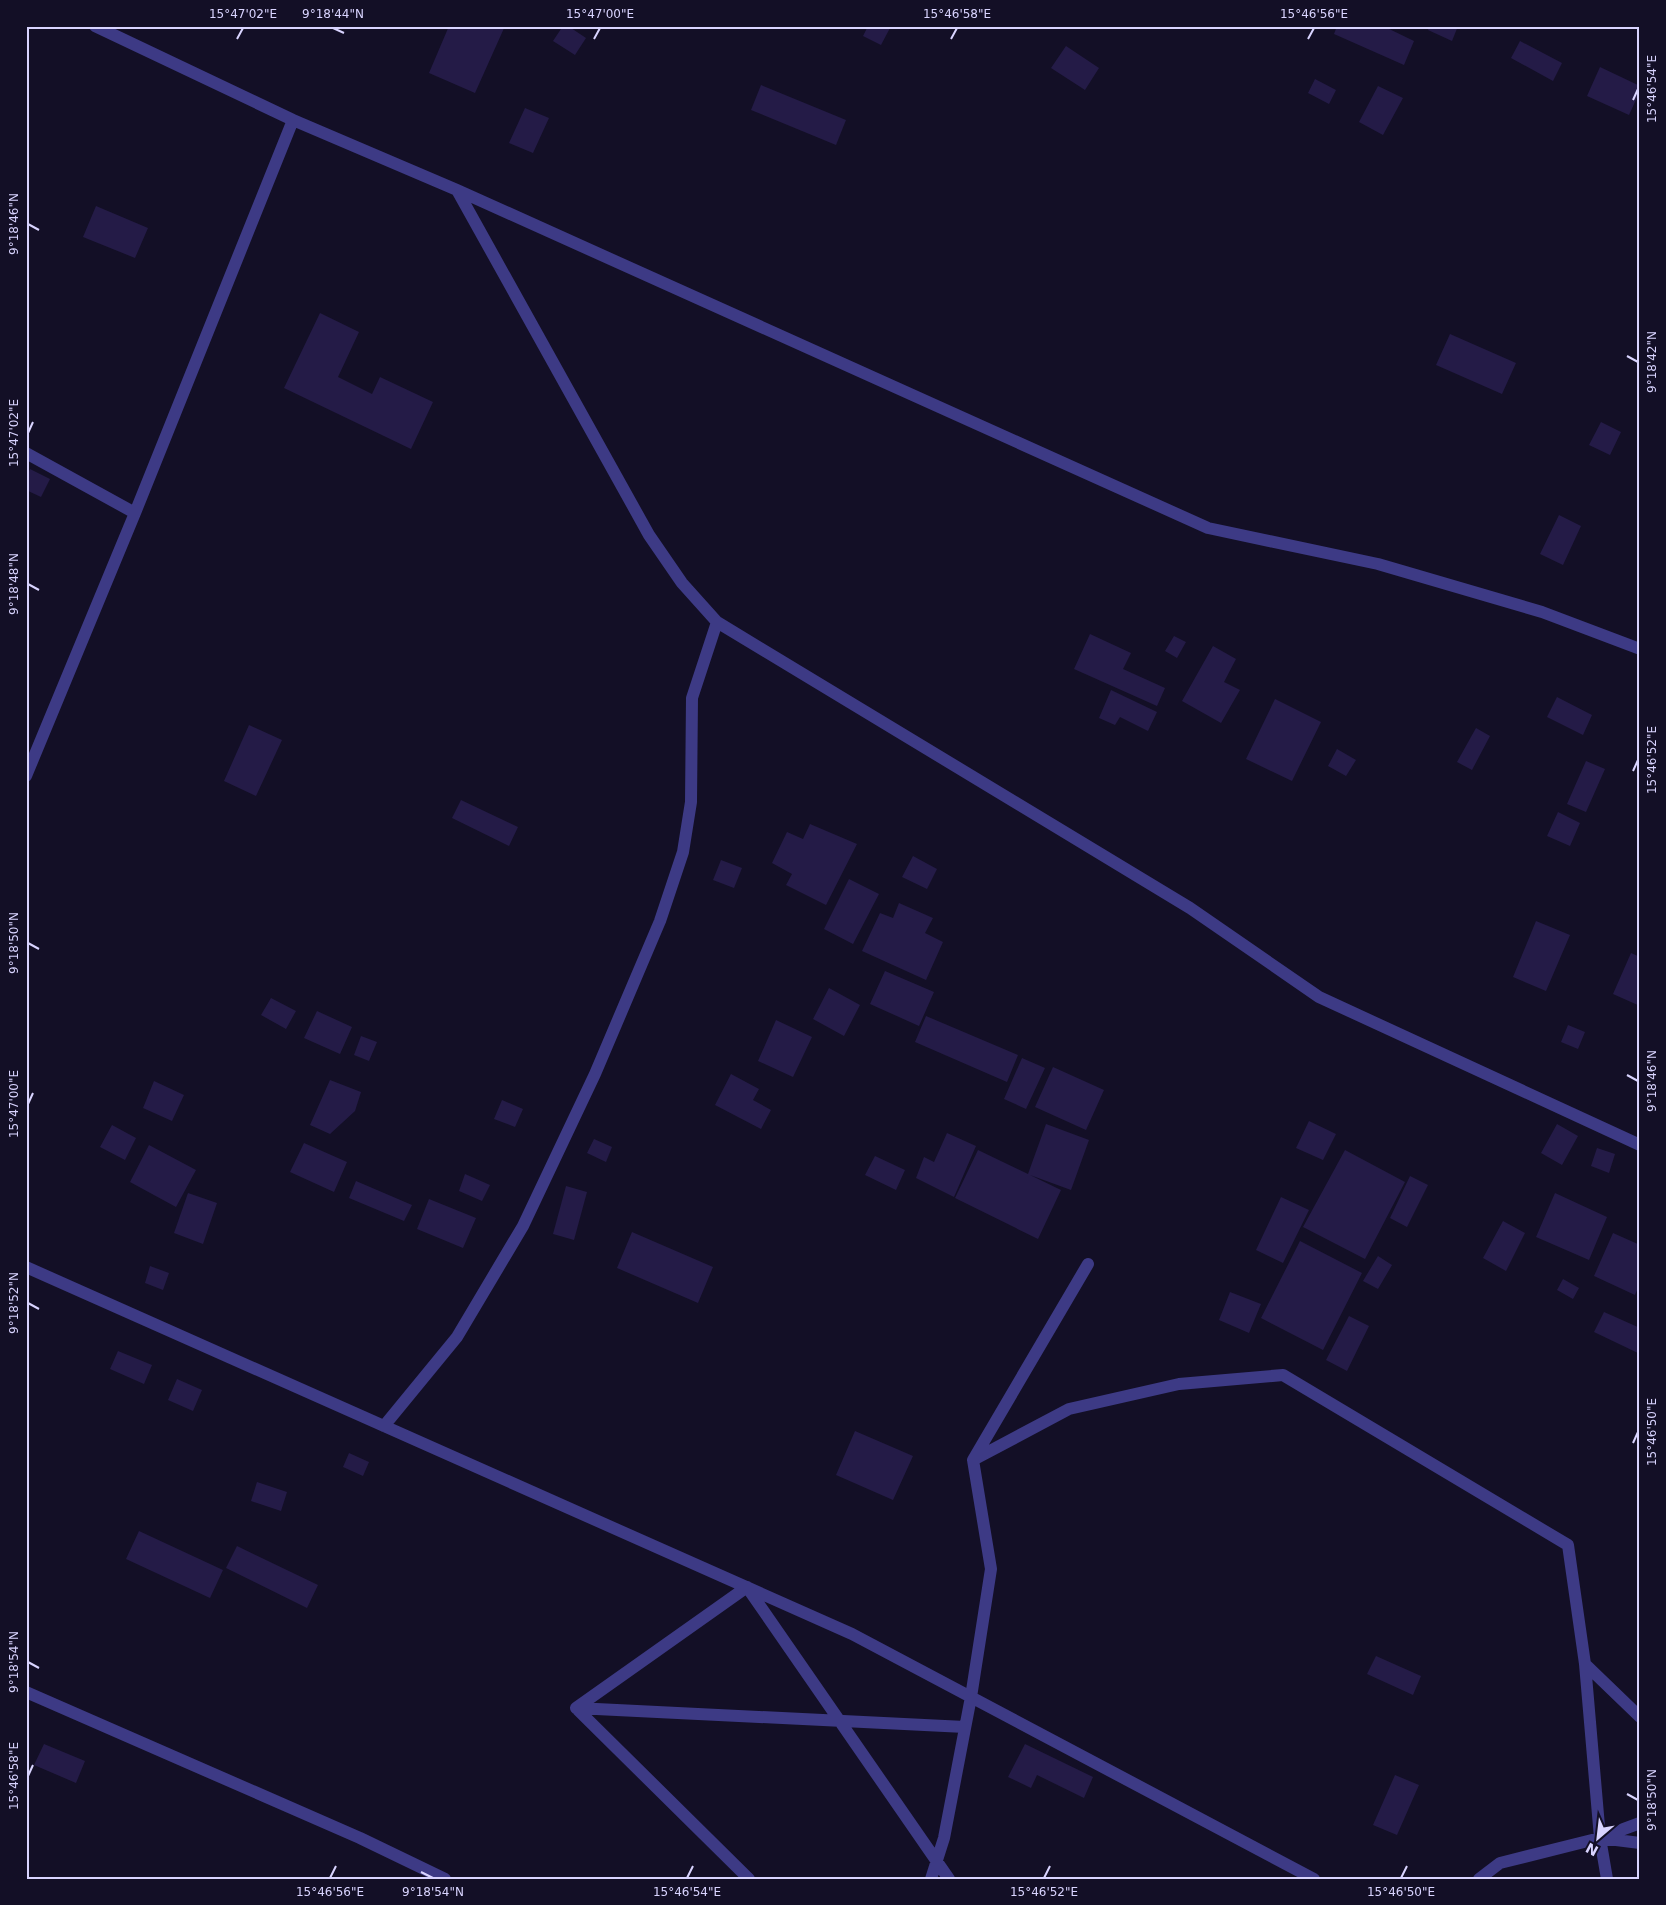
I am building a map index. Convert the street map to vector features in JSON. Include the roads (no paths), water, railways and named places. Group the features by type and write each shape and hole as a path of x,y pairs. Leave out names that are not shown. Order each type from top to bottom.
{"street":[{"path":"95,26 293,120 457,190 1208,528 1378,564 1542,612 1640,649"},
{"path":"26,776 135,513 293,120"},
{"path":"457,190 649,534 682,583 717,622 1190,908 1319,997 1640,1145"},
{"path":"26,453 135,513"},
{"path":"384,1426 456,1337 523,1226 595,1074 660,921 683,852 691,802 692,698 717,622"},
{"path":"932,1879 944,1838 972,1697 991,1569 974,1460 1088,1264"},
{"path":"26,1266 852,1634 1314,1879"},
{"path":"974,1460 1069,1409 1179,1384 1283,1375 1568,1545 1586,1664 1600,1838 1607,1879"},
{"path":"576,1708 747,1587"},
{"path":"747,1587 948,1879"},
{"path":"1586,1664 1640,1717"},
{"path":"26,1692 360,1838 445,1879"},
{"path":"576,1708 965,1727"},
{"path":"576,1708 749,1879"},
{"path":"1479,1879 1500,1863 1600,1838 1640,1823"},
{"path":"1600,1838 1640,1843"}]}
